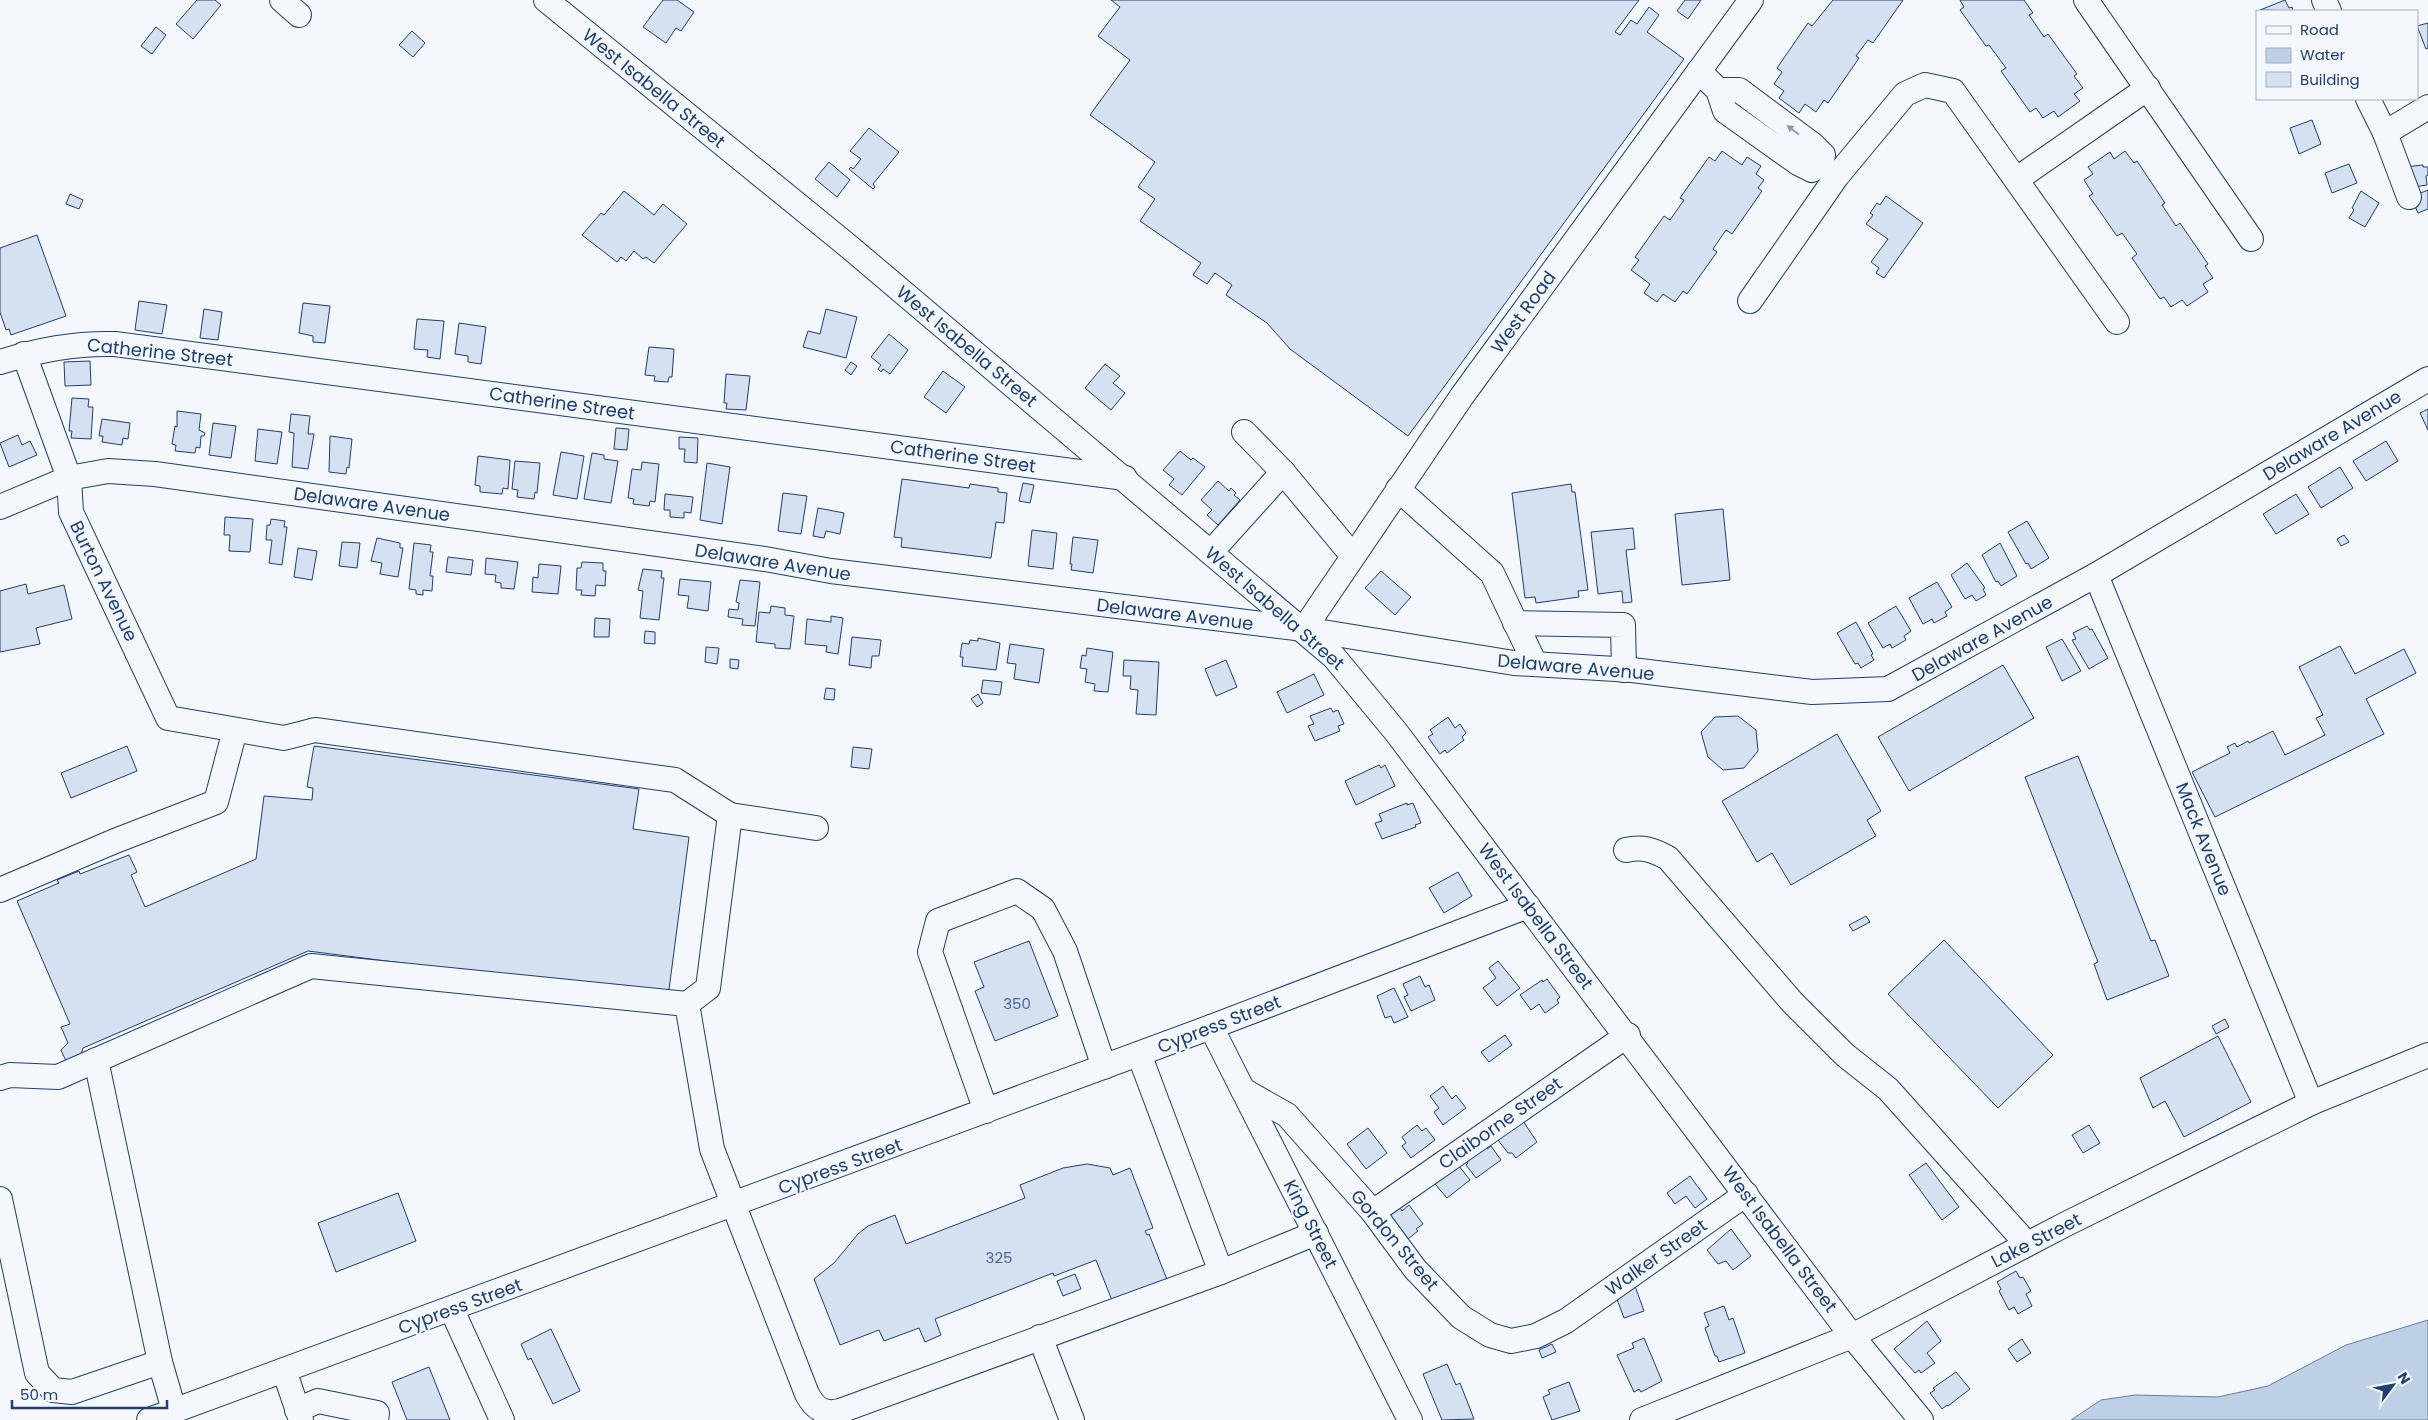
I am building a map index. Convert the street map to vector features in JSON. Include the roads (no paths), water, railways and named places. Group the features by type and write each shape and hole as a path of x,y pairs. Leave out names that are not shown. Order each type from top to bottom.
{"street":[{"name":"West Isabella Street","path":"546,0 846,245 1125,478 1334,657 1364,691 1628,1035 1852,1336 1921,1420"},
{"name":"West Road","path":"1304,630 1352,555 1462,396 1751,0"},
{"path":"2086,0 2251,240"},
{"path":"1699,71 1718,90 1739,90 1813,144 1823,155 1829,170"},
{"path":"1750,301 1829,170 1905,94 1925,85 1953,91 2117,322"},
{"path":"2017,179 2148,88"},
{"path":"2368,100 2385,133 2409,197"},
{"path":"2385,133 2428,107"},
{"name":"Catherine Street","path":"0,362 24,354 83,343 115,344 1125,478"},
{"name":"Burton Avenue","path":"24,354 69,478 71,512 168,718 235,730"},
{"name":"Delaware Avenue","path":"0,507 69,478 108,472 155,474 765,560 831,571 1304,630 1535,664 1624,670 1812,692 1888,689 2096,575 2428,379"},
{"path":"1244,432 1283,472 1352,555"},
{"path":"1211,552 1283,472"},
{"path":"1398,489 1492,572 1535,664"},
{"name":"Mack Avenue","path":"2096,575 2311,1103"},
{"path":"1515,623 1623,625 1624,670"},
{"path":"0,890 116,841 216,802 235,730 284,738 315,730 675,780 730,816 816,828"},
{"path":"0,1078 10,1075 58,1077 312,966 687,1004 708,988 730,816"},
{"path":"1626,850 1637,848 1652,849 1668,858 1792,1002 1845,1055 1888,1089 2027,1244"},
{"path":"986,1111 930,952 938,921 1017,891 1043,909 1065,951 1104,1067"},
{"name":"Cypress Street","path":"149,1420 452,1310 1140,1054 1528,906"},
{"path":"687,1004 712,1149 807,1394 812,1403 822,1411 840,1411 1221,1272 1316,1233"},
{"name":"King Street","path":"1211,1027 1410,1420"},
{"name":"Claiborne Street","path":"1373,1212 1628,1035"},
{"path":"1140,1054 1221,1272"},
{"name":"Lake Street","path":"1642,1420 1852,1336 2027,1244 2311,1103 2428,1055"},
{"path":"96,1060 160,1362 174,1410"},
{"name":"Gordon Street","path":"1243,1090 1287,1115 1373,1212 1415,1269 1461,1317 1490,1334 1511,1341 1529,1338 1566,1321"},
{"name":"Walker Street","path":"1566,1321 1746,1194"},
{"path":"0,1199 37,1373 53,1390 72,1392 160,1362"},
{"path":"452,1310 502,1420"},
{"path":"1040,1337 1072,1420"},
{"path":"284,1370 299,1415 318,1401 377,1413 376,1420"}],"water":[{"path":"2428,1320 2428,1420 2071,1420 2101,1400 2135,1395 2218,1397 2268,1386 2346,1345"}]}
